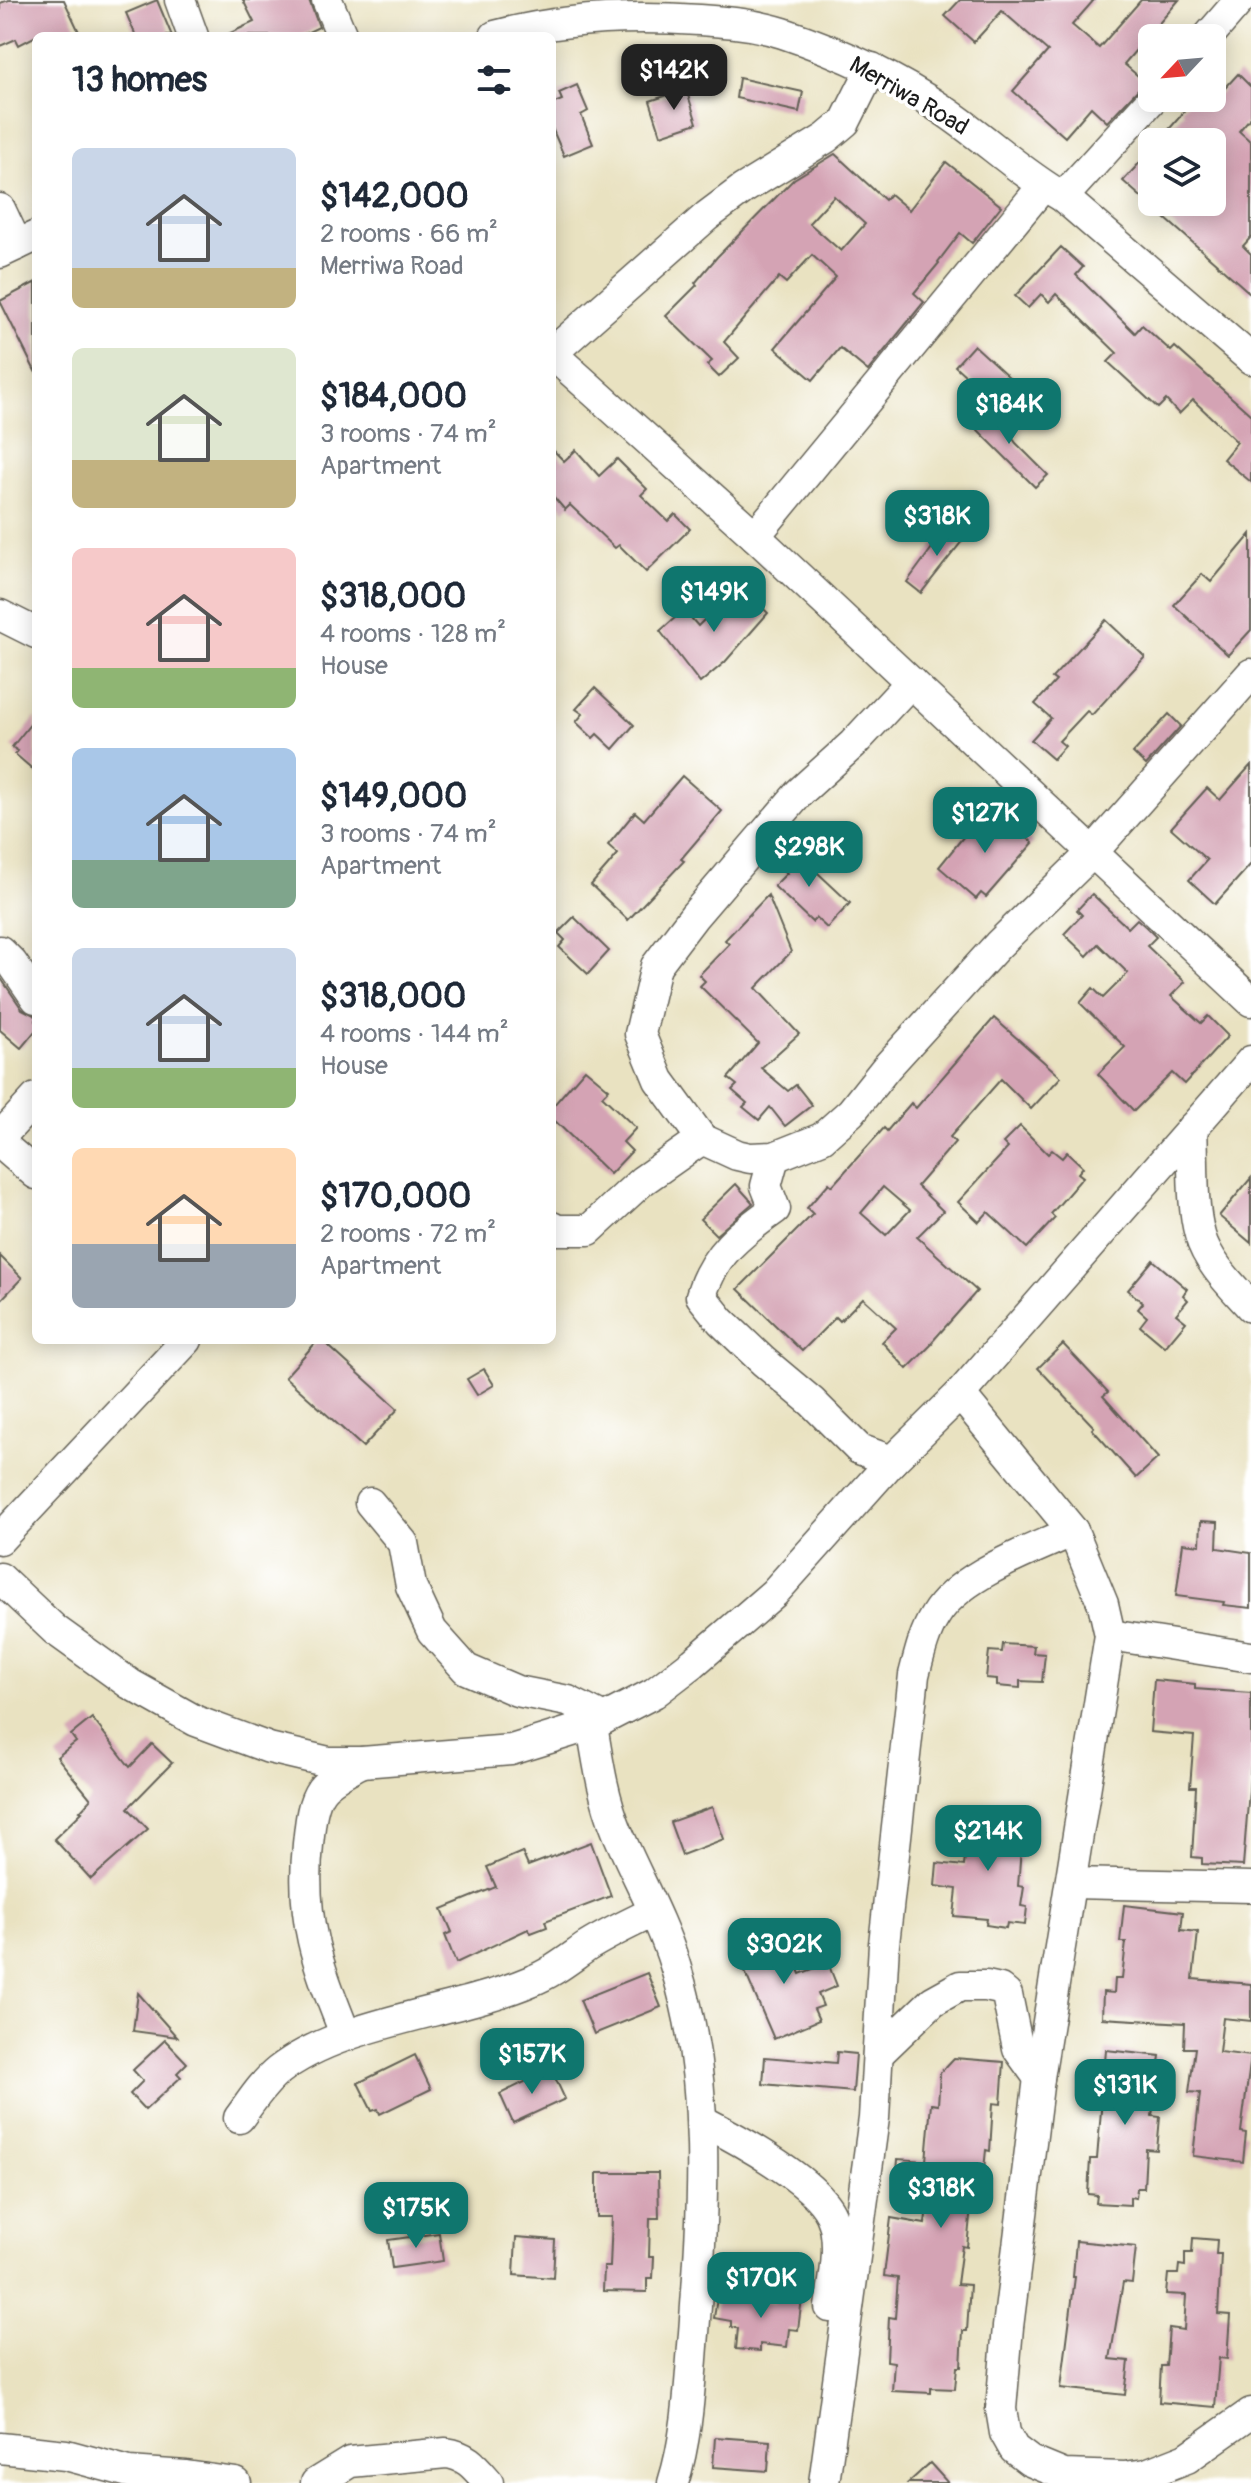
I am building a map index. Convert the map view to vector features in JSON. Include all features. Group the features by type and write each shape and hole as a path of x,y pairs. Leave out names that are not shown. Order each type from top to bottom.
{"street":[{"path":"180,0 192,32"},
{"path":"327,0 340,32"},
{"path":"1221,24 1239,6"},
{"name":"Merriwa Road","path":"510,32 535,25 663,9 781,32 872,68 946,112 1053,192 1251,359"},
{"path":"556,349 707,216 743,189 826,138 845,122 872,68"},
{"path":"755,536 1053,192 1138,112"},
{"path":"0,209 18,244"},
{"path":"556,357 755,536 1251,1001"},
{"path":"0,615 32,631"},
{"path":"911,682 853,744 800,792 694,916 656,966 640,1034 659,1080 702,1139 737,1155 774,1157 822,1138 851,1112 886,1068 998,945 1091,854 1251,674"},
{"path":"0,951 32,992"},
{"path":"0,1578 55,1630 130,1684 196,1721 269,1748 329,1762 362,1762 511,1750 598,1722 654,1693 774,1593 892,1461 960,1394 1251,1061"},
{"path":"32,1102 1,1134 32,1169"},
{"path":"1192,1128 1196,1217 1200,1237 1214,1263 1251,1307"},
{"path":"556,1227 589,1230 642,1181 702,1139"},
{"path":"774,1157 766,1186 775,1209 741,1234 708,1272 701,1296 721,1321 812,1402 859,1449 892,1461"},
{"path":"0,1539 183,1344"},
{"path":"960,1394 1073,1531 1103,1604 1110,1635 1039,2078 1008,2327 1001,2409 1005,2433 1014,2449 1030,2461 1064,2475 1124,2477 1156,2483"},
{"path":"370,1503 403,1543 411,1586 432,1631 466,1669 517,1691 568,1701 598,1722 607,1802 675,1963 689,2019 703,2121 692,2357 678,2467 673,2483"},
{"path":"824,2483 866,2191 891,1876 914,1675 921,1648 935,1615 956,1592 975,1578 1073,1531"},
{"path":"1110,1635 1251,1657"},
{"path":"346,2036 313,1947 307,1908 306,1866 310,1824 317,1798 334,1778 362,1762"},
{"path":"1071,1883 1251,1887"},
{"path":"239,2118 263,2085 279,2070 306,2054 346,2036 501,1993 533,1981 555,1970 589,1945 653,1912"},
{"path":"878,2054 942,1995 960,1986 986,1986 1000,1989 1007,1995 1018,2049 1039,2078"},
{"path":"703,2121 744,2142 803,2184 832,2215 837,2237 832,2296 803,2483"},
{"path":"1124,2477 1146,2474 1187,2458 1251,2413"},
{"path":"0,2448 66,2455 129,2472 236,2483"},
{"path":"316,2483 350,2462 446,2453 472,2462 489,2483"}],"building":[{"path":"9,0 64,0 79,32 32,32 32,38 19,45 16,39 0,46 0,3"},
{"path":"157,0 170,32 134,32 126,13"},
{"path":"243,0 309,0 319,27 308,32 233,32 254,22"},
{"path":"960,0 1094,0 1072,25 1099,48 1141,0 1179,0 1158,24 1138,24 1138,48 1124,64 1138,76 1138,89 1107,122 1091,107 1065,137 1013,91 1048,51 1002,11 974,42 945,16"},
{"path":"1238,74 1251,87 1251,117 1239,131 1251,142 1251,237 1243,246 1251,254 1251,294 1163,216 1226,216 1226,128 1170,128 1184,112 1226,112 1226,87"},
{"path":"739,78 803,92 799,112 736,98"},
{"path":"577,85 588,111 581,115 593,144 564,156 556,137 556,102 562,100 559,93"},
{"path":"686,89 697,123 661,135 650,101"},
{"path":"835,154 885,200 890,194 909,210 946,162 1001,206 972,243 960,233 914,293 924,302 868,371 840,348 813,380 775,348 836,277 812,255 786,283 779,277 724,342 739,358 719,377 707,365 712,361 666,316 697,285 695,283 717,257 794,179","holes":["834,196 865,224 841,251 809,223"]},
{"path":"1138,164 1138,194 1123,181"},
{"path":"1061,247 1083,267 1076,275 1135,333 1142,325 1171,351 1175,347 1251,415 1251,482 1223,459 1237,442 1193,400 1179,414 1166,400 1158,408 1108,362 1117,353 1056,294 1049,302 1041,294 1028,308 1015,296"},
{"path":"32,284 32,365 0,301"},
{"path":"974,345 1009,377 991,399 955,366"},
{"path":"993,407 1016,430 1011,436 1016,443 1048,475 1035,487 974,426"},
{"path":"576,450 599,476 617,459 647,489 641,495 668,521 675,514 690,529 646,572 619,545 615,548 570,505 565,510 556,500 556,453 564,461"},
{"path":"951,522 966,536 921,593 907,582"},
{"path":"1251,534 1251,630 1228,655 1174,605 1202,574 1211,582"},
{"path":"742,588 768,613 725,662 700,683 660,631 684,610 698,626 711,613 714,616"},
{"path":"1106,620 1145,657 1092,715 1087,711 1059,741 1065,746 1053,759 1031,740 1051,718 1035,704 1056,681 1052,678"},
{"path":"595,688 634,725 613,749 597,734 593,738 576,722 583,714 576,709"},
{"path":"1169,714 1181,726 1146,765 1133,753"},
{"path":"32,722 32,769 15,754 18,751 12,747"},
{"path":"1251,765 1251,864 1215,904 1189,880 1207,860 1171,828 1207,788 1220,800"},
{"path":"682,776 722,811 681,859 684,861 628,920 591,885 618,854 608,845 635,812 644,820"},
{"path":"985,810 1008,829 1012,824 1033,843 986,897 981,893 976,899 939,867"},
{"path":"788,845 850,903 827,928 816,918 812,922 774,886 787,873 774,861"},
{"path":"1092,894 1128,928 1137,919 1156,937 1147,946 1185,982 1171,996 1201,1023 1208,1016 1228,1036 1184,1084 1172,1073 1134,1111 1098,1074 1125,1047 1080,1003 1093,988 1103,998 1128,973 1098,944 1087,956 1064,934 1082,915 1077,910"},
{"path":"768,895 791,952 756,988 799,1034 761,1068 788,1091 796,1085 812,1105 785,1126 770,1107 759,1120 743,1107 747,1103 732,1090 737,1085 728,1078 758,1043 700,986 705,981 699,975 729,944 725,940"},
{"path":"574,917 609,951 588,974 559,947 565,940 558,933"},
{"path":"0,977 22,1009 32,1014 32,1035 21,1048 0,1030"},
{"path":"994,1018 1061,1077 1031,1109 1001,1079 950,1137 955,1142 917,1186 943,1211 917,1237 977,1291 932,1344 907,1369 882,1342 896,1328 863,1298 840,1321 836,1317 802,1351 738,1289 813,1214 807,1208 829,1183 832,1186 911,1103 916,1108","holes":["883,1187 910,1210 886,1235 861,1213"]},
{"path":"585,1069 609,1089 602,1096 636,1128 623,1142 632,1151 610,1174 556,1122 556,1102"},
{"path":"1020,1126 1048,1154 1052,1150 1062,1158 1067,1152 1083,1167 1078,1173 1083,1177 1051,1214 1055,1218 1027,1248 988,1212 979,1222 958,1202 1008,1148 1003,1143"},
{"path":"1251,1178 1251,1243 1219,1216"},
{"path":"736,1184 753,1203 716,1235 700,1219"},
{"path":"0,1256 22,1278 0,1301"},
{"path":"1153,1260 1187,1289 1183,1295 1188,1300 1176,1314 1186,1322 1165,1347 1140,1326 1147,1317 1138,1309 1143,1303 1128,1290"},
{"path":"314,1344 326,1344 398,1409 363,1447 285,1377"},
{"path":"1063,1344 1108,1392 1103,1396 1158,1458 1136,1478 1092,1429 1094,1427 1038,1368"},
{"path":"484,1369 494,1385 477,1395 467,1379"},
{"path":"1201,1521 1218,1522 1217,1548 1251,1553 1251,1608 1176,1596 1183,1543 1200,1545"},
{"path":"1003,1644 1034,1646 1033,1653 1045,1654 1042,1682 1020,1681 1020,1688 997,1686 997,1679 986,1678 989,1651 1002,1652"},
{"path":"1154,1680 1195,1684 1195,1689 1251,1693 1251,1765 1243,1866 1202,1864 1202,1858 1192,1857 1196,1787 1190,1787 1194,1736 1150,1732"},
{"path":"92,1718 130,1767 152,1744 172,1763 128,1808 148,1829 91,1879 54,1839 91,1799 57,1757 76,1742 71,1735"},
{"path":"712,1807 724,1839 682,1855 670,1822"},
{"path":"969,1813 1010,1817 1010,1822 1023,1824 1018,1886 1024,1887 1021,1906 1027,1907 1025,1925 1007,1923 1006,1928 986,1925 987,1919 954,1916 957,1889 935,1886 937,1863 964,1866"},
{"path":"591,1842 611,1896 545,1921 547,1927 531,1933 528,1929 456,1963 445,1935 452,1932 442,1909 496,1887 487,1867 522,1852 528,1866"},
{"path":"1124,1905 1183,1912 1181,1930 1198,1932 1193,1979 1251,1984 1251,2021 1223,2018 1219,2052 1251,2056 1241,2132 1246,2133 1243,2162 1193,2156 1200,2093 1189,2092 1195,2048 1184,2048 1185,2023 1102,2018 1103,1992 1114,1993 1115,1979 1122,1979 1126,1942 1120,1942"},
{"path":"778,1933 794,1968 797,1967 800,1974 828,1963 837,1986 818,1994 823,2006 814,2009 819,2020 774,2039 736,1951"},
{"path":"647,1973 661,2007 594,2034 580,2000"},
{"path":"138,1993 177,2037 133,2031"},
{"path":"165,2040 187,2063 177,2073 181,2077 145,2110 130,2094 143,2081 133,2070"},
{"path":"1106,2050 1160,2056 1152,2116 1160,2117 1157,2150 1146,2149 1144,2188 1137,2188 1136,2198 1130,2197 1130,2205 1096,2203 1097,2195 1088,2194 1090,2159 1097,2159"},
{"path":"837,2052 856,2054 853,2092 763,2084 765,2057 836,2063"},
{"path":"415,2055 431,2089 380,2114 378,2109 372,2111 358,2083"},
{"path":"954,2058 1004,2062 1001,2104 993,2103 990,2151 986,2150 980,2208 971,2207 967,2247 962,2246 957,2284 970,2285 961,2367 957,2367 955,2389 931,2388 931,2393 892,2391 894,2362 887,2361 889,2317 895,2318 898,2278 884,2276 891,2218 925,2224 929,2188 896,2185 898,2159 926,2161 931,2104 938,2105 940,2073"},
{"path":"551,2069 565,2099 513,2123 500,2094"},
{"path":"597,2173 658,2173 659,2218 650,2218 649,2257 654,2257 653,2278 647,2278 647,2292 603,2291 604,2267 610,2267 612,2217 597,2217"},
{"path":"439,2233 443,2261 392,2268 388,2240"},
{"path":"516,2237 555,2240 553,2278 514,2275"},
{"path":"1193,2238 1217,2240 1216,2254 1221,2254 1218,2314 1230,2315 1227,2359 1219,2358 1215,2407 1159,2402 1161,2366 1166,2366 1169,2328 1184,2330 1186,2295 1166,2294 1168,2274 1178,2274 1179,2265 1185,2266 1185,2253 1192,2253"},
{"path":"1076,2241 1136,2247 1132,2283 1123,2282 1110,2359 1129,2361 1125,2395 1061,2388 1075,2277"},
{"path":"776,2294 802,2298 798,2330 789,2329 787,2347 760,2344 760,2351 736,2349 738,2328 731,2327 731,2321 714,2318 717,2297 774,2303"},
{"path":"715,2437 770,2441 768,2471 713,2467"},
{"path":"930,2463 948,2483 908,2483"}]}
